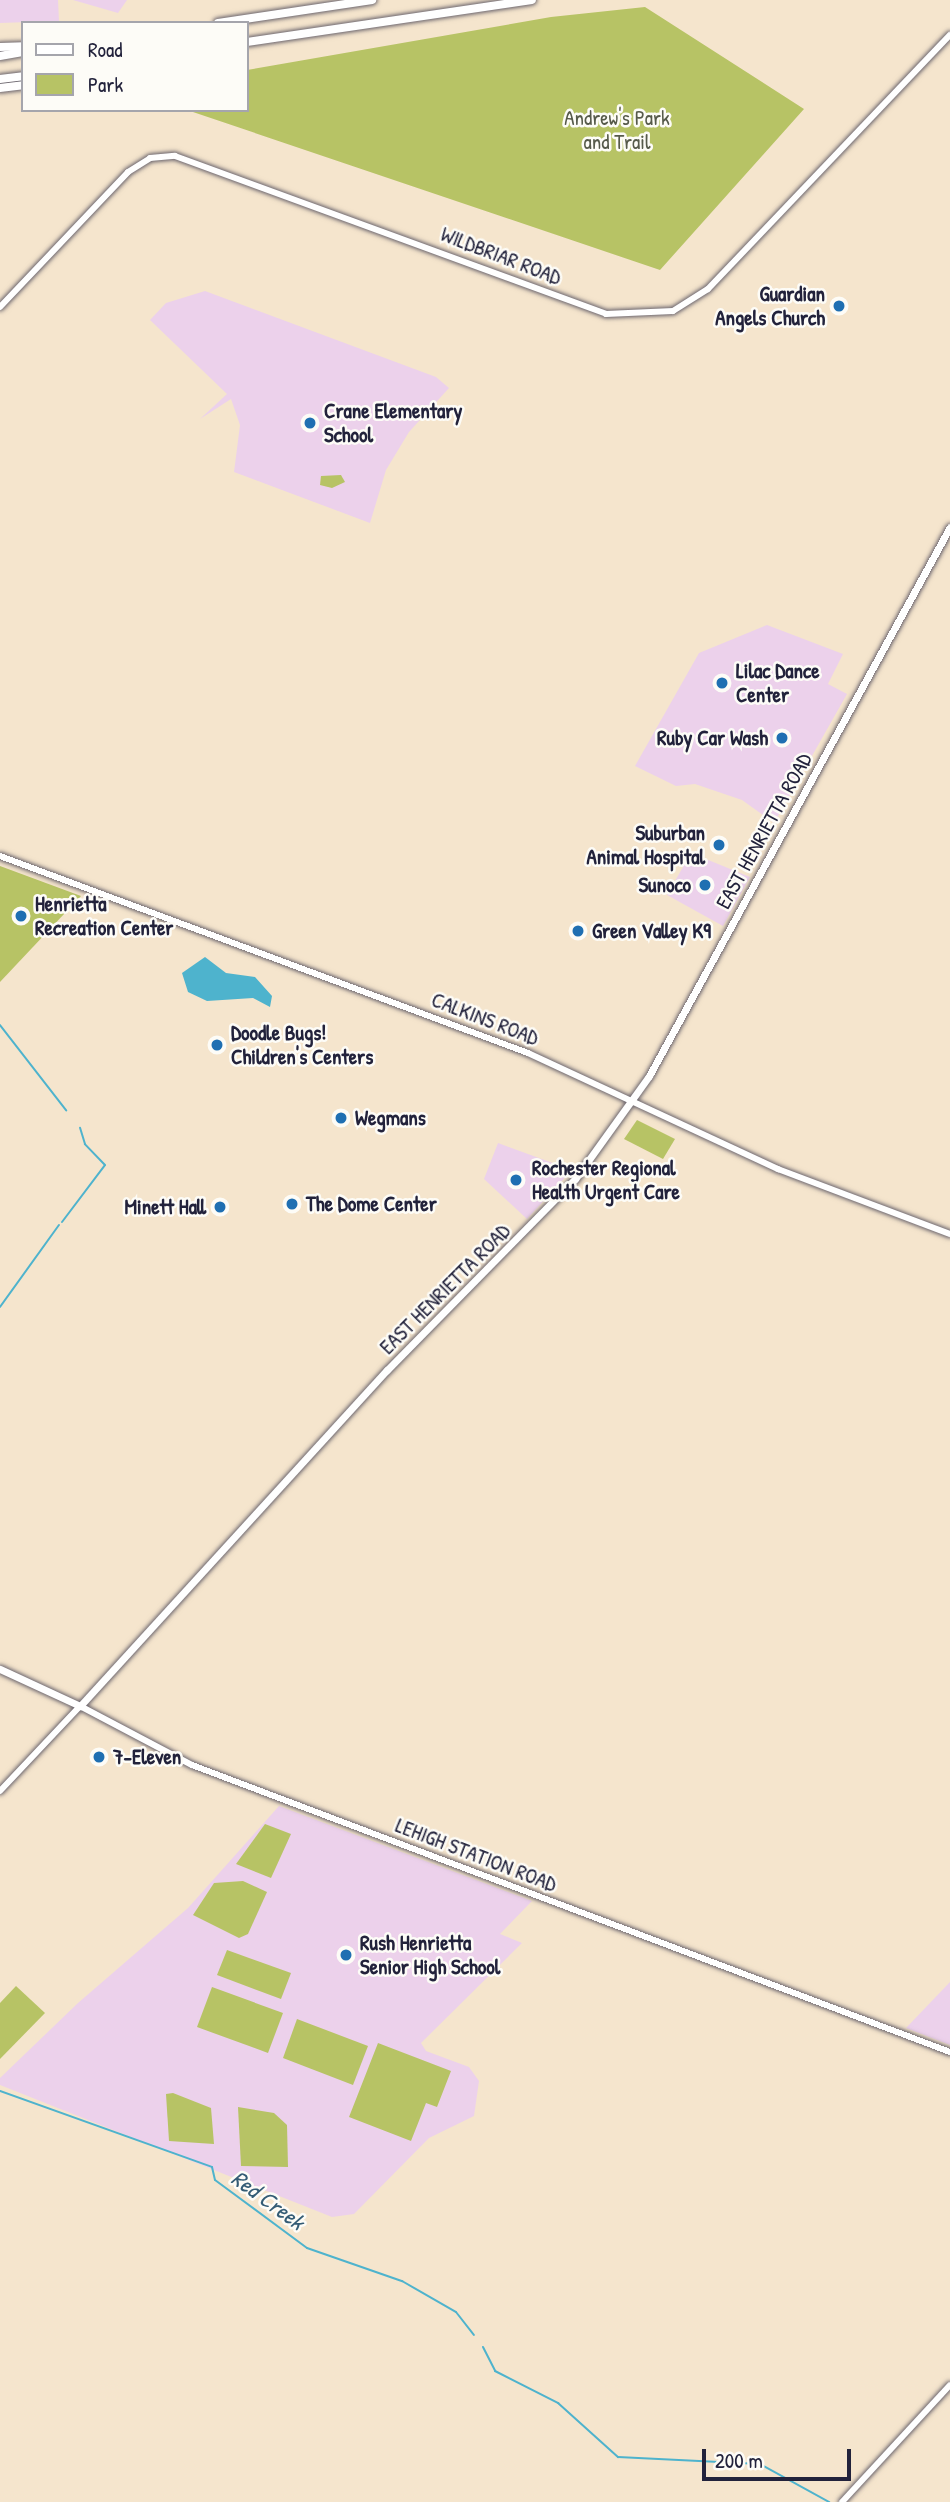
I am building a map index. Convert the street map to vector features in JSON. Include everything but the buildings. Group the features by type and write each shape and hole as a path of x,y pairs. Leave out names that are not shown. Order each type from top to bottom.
{"highway":[{"path":"231,21 372,0"},
{"path":"248,42 531,0"},
{"path":"0,47 21,47"},
{"path":"0,56 21,52"},
{"path":"0,79 21,76"},
{"path":"0,88 21,85"}],"main road":[{"name":"WILDBRIAR ROAD","path":"0,307 128,172 150,158 175,156 606,314 673,311 717,280 950,35"},
{"name":"EAST HENRIETTA ROAD","path":"0,1791 387,1370 551,1206 634,1098 950,527"},
{"name":"CALKINS ROAD","path":"0,856 634,1098 778,1169 950,1234"},
{"name":"LEHIGH STATION ROAD","path":"0,1669 80,1706 192,1765 950,2052"},
{"path":"842,2502 950,2385"}],"shaded area":[{"path":"0,0 58,0 59,21 0,23"},
{"path":"73,0 127,0 118,13"},
{"path":"205,291 436,377 449,388 409,432 386,470 370,523 234,472 240,425 231,399 200,419 227,394 150,320 166,303"},
{"path":"767,625 843,654 828,684 847,694 774,823 742,800 695,784 676,786 635,766 699,653"},
{"path":"691,853 750,877 723,926 667,895"},
{"path":"498,1143 572,1170 527,1219 484,1179"},
{"path":"279,1806 532,1901 500,1934 522,1943 421,2043 426,2051 469,2067 479,2081 474,2116 429,2138 354,2214 332,2217 0,2085 0,2078 78,2003 188,1908"},
{"path":"950,1982 950,2045 906,2028"}],"green space":[{"name":"Andrew's Park and Trail","path":"645,7 804,109 660,270 193,112 248,112 248,70 551,17"},
{"path":"341,475 345,482 332,488 320,485 321,476"},
{"path":"0,866 81,896 0,982"},
{"path":"637,1120 675,1139 663,1159 624,1139"},
{"path":"265,1824 291,1834 271,1878 236,1864"},
{"path":"243,1881 267,1892 248,1934 239,1938 193,1915 214,1883"},
{"path":"227,1950 291,1973 281,1999 217,1975"},
{"path":"16,1986 45,2013 0,2059 0,2003"},
{"path":"212,1987 283,2013 268,2053 197,2027"},
{"path":"297,2019 368,2046 353,2085 283,2058"},
{"path":"378,2043 451,2071 437,2107 426,2103 411,2141 349,2117"},
{"path":"173,2093 211,2108 214,2144 169,2141 166,2094"},
{"path":"238,2107 274,2113 287,2125 288,2167 241,2166"}],"water":[{"path":"205,957 226,973 255,977 272,996 270,1007 253,998 207,1001 188,992 182,973"}],"waterway":[{"name":"Red Creek","path":"0,1025 66,1110"},
{"name":"Red Creek","path":"62,1222 105,1165 85,1144 80,1128"},
{"name":"Red Creek","path":"0,1307 59,1225"},
{"name":"Red Creek","path":"0,2091 212,2167 215,2180 307,2248 402,2281 456,2312 474,2335"},
{"name":"Red Creek","path":"483,2347 495,2371 558,2403 618,2457 760,2464 829,2502"}],"place":[{"name":"Guardian Angels Church","path":"839,306"},
{"name":"Crane Elementary School","path":"310,423"},
{"name":"Lilac Dance Center","path":"722,683"},
{"name":"Ruby Car Wash","path":"782,738"},
{"name":"Suburban Animal Hospital","path":"719,845"},
{"name":"Sunoco","path":"705,885"},
{"name":"Henrietta Recreation Center","path":"21,916"},
{"name":"Green Valley K9","path":"578,931"},
{"name":"Doodle Bugs! Children's Centers","path":"217,1045"},
{"name":"Wegmans","path":"341,1118"},
{"name":"Rochester Regional Health Urgent Care","path":"516,1180"},
{"name":"The Dome Center","path":"292,1204"},
{"name":"Minett Hall","path":"220,1207"},
{"name":"7-Eleven","path":"99,1757"},
{"name":"Rush Henrietta Senior High School","path":"346,1955"}]}
